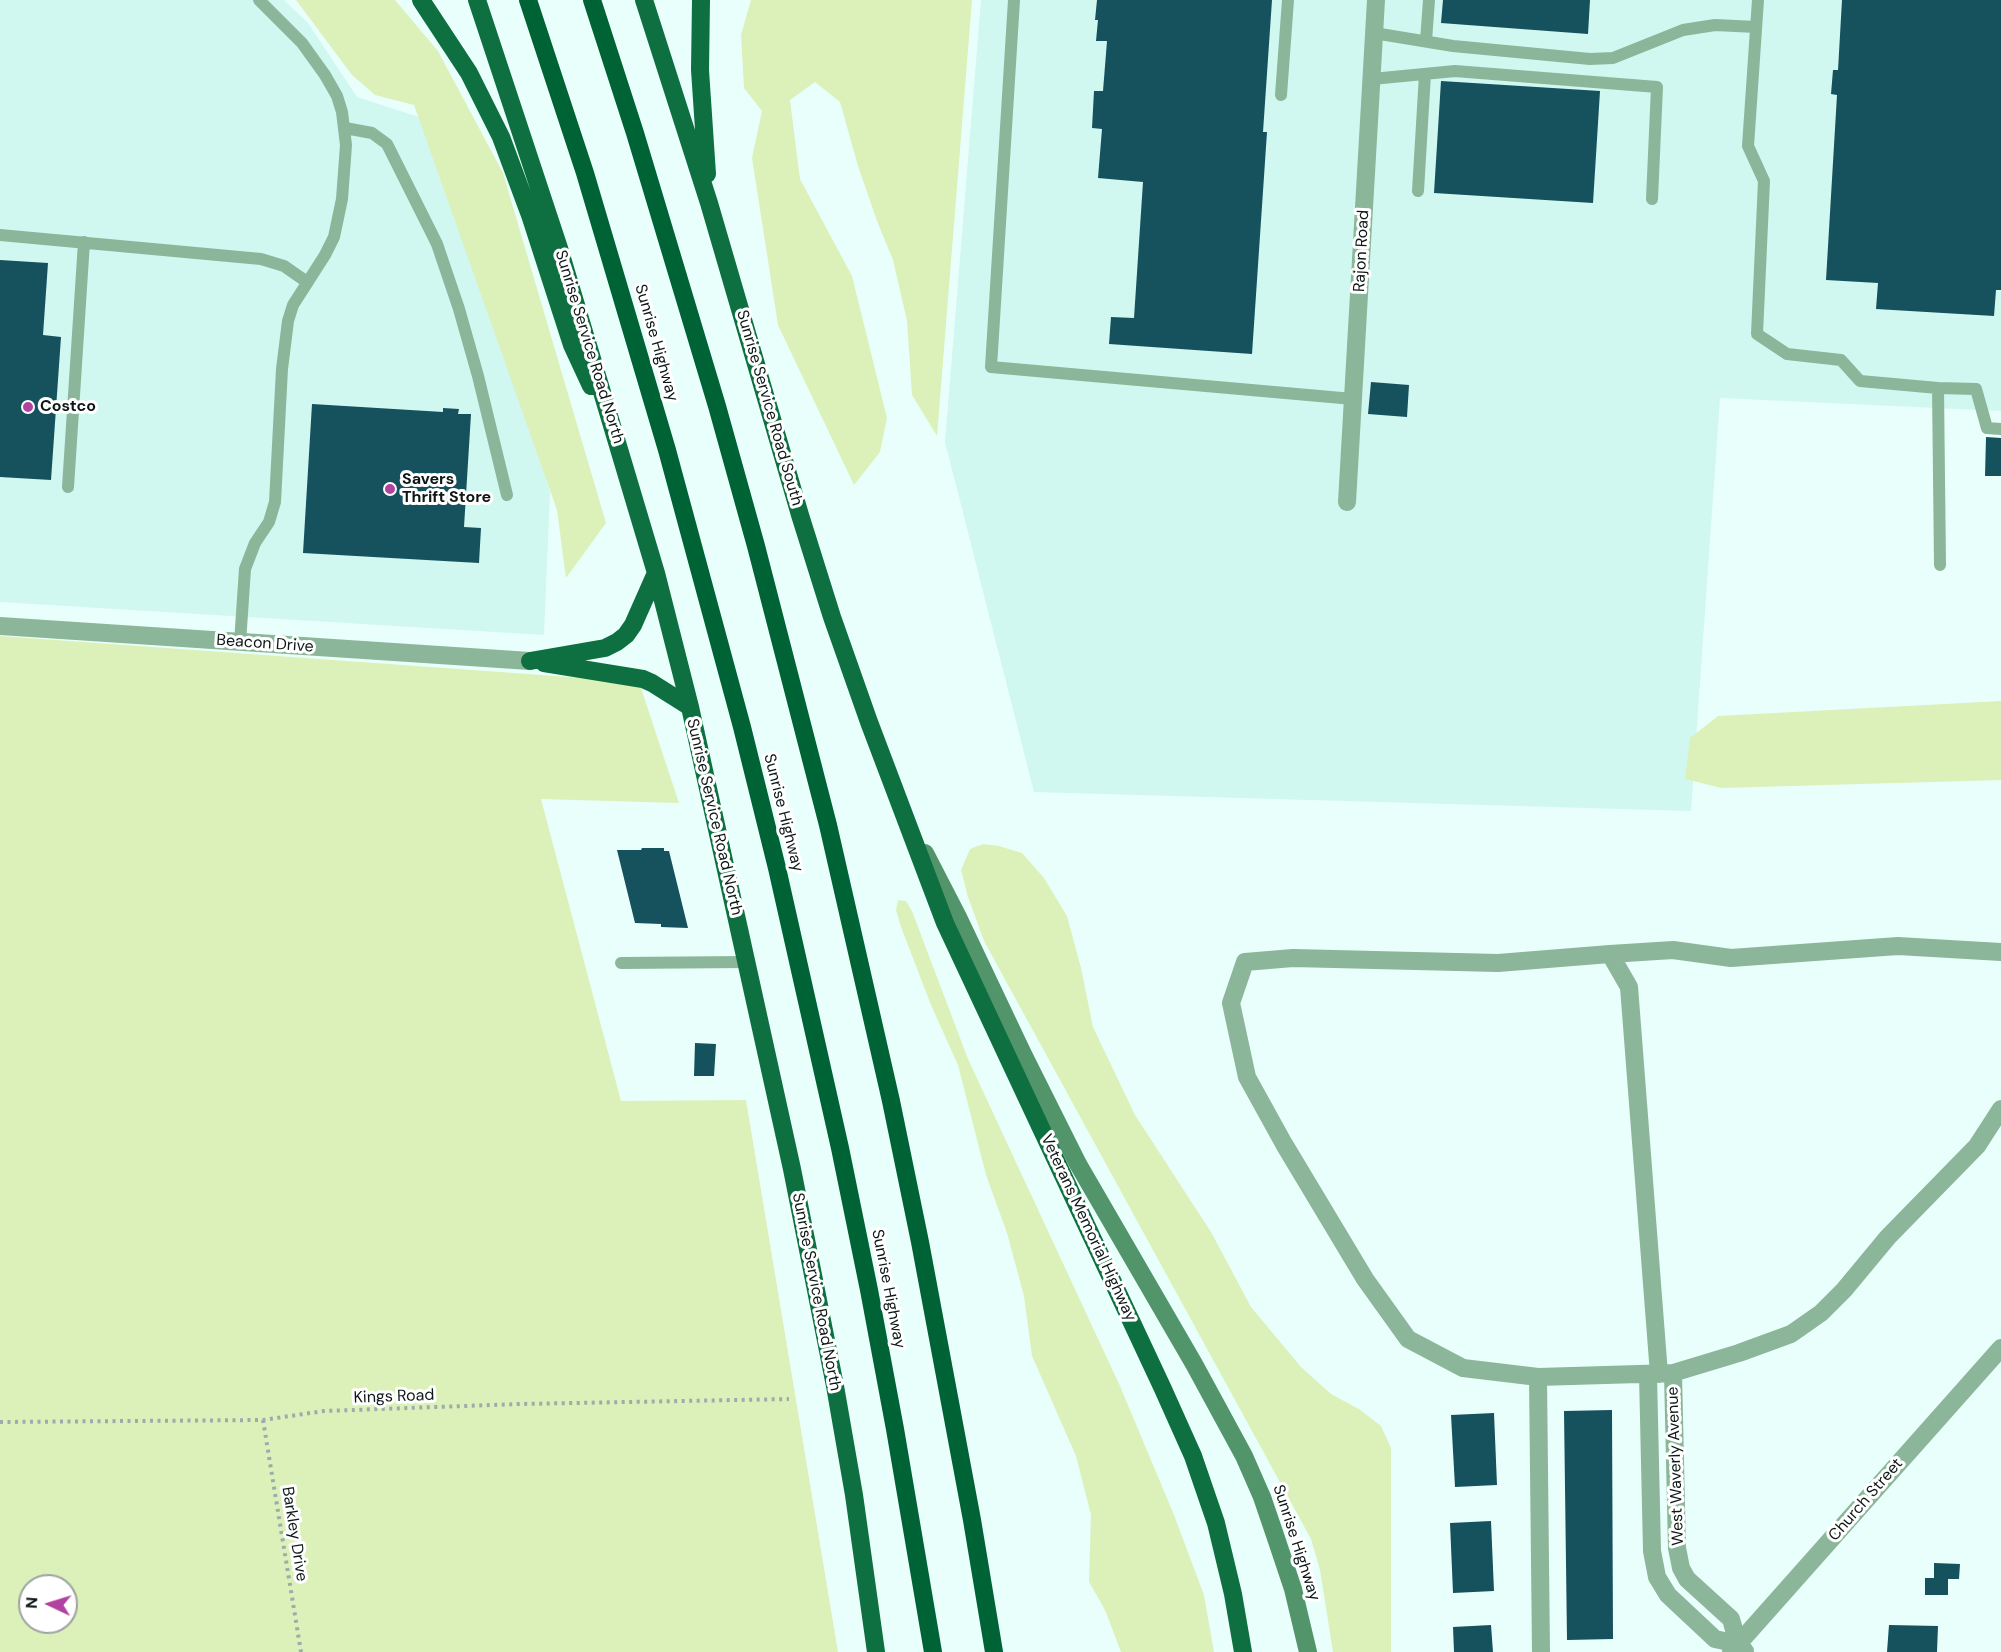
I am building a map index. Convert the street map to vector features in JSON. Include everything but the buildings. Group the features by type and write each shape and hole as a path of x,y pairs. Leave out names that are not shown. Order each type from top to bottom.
{"highway":[{"path":"421,0 469,73 501,137 530,215 572,345 619,447"},
{"name":"Sunrise Service Road North","path":"477,0 559,248 619,447 656,573 690,707 792,1169 835,1386 854,1494 876,1652"},
{"name":"Sunrise Highway","path":"528,0 585,173 667,450 742,727 777,868 838,1137 869,1290 933,1652"},
{"path":"592,0 635,133 720,417 756,546 825,814 889,1090 920,1242 994,1652"},
{"name":"Sunrise Service Road South","path":"644,0 709,203 832,617 904,813"},
{"path":"701,0 700,70 709,203"},
{"path":"530,661 605,648 617,642 633,625 656,573"},
{"path":"530,661 643,679 690,707"},
{"name":"Veterans Memorial Highway","path":"904,813 945,922 1193,1456 1216,1523 1233,1594 1243,1652"}],"main road":[{"name":"Sunrise Highway","path":"904,813 958,917 1018,1044 1074,1154 1128,1253 1200,1374 1244,1456 1262,1497 1293,1589 1308,1652"}],"street":[{"name":"Rajon Road","path":"1347,502 1376,0"},
{"name":"Beacon Drive","path":"0,627 530,661"},
{"path":"2001,952 1898,946 1731,958 1673,950 1610,954 1629,987 1660,1374 1739,1353 1791,1334 1821,1313 1844,1290 1888,1237 1977,1146 2001,1109"},
{"name":"West Waverly Avenue","path":"1610,954 1498,963 1293,958 1245,962 1231,1003 1246,1077 1365,1279 1408,1339 1463,1368 1538,1377 1660,1374"},
{"name":"Church Street","path":"1739,1649 2001,1348"},
{"name":"West Waverly Avenue","path":"1660,1374 1652,1551 1657,1577 1668,1595 1715,1639 1739,1649"},
{"name":"West Waverly Avenue","path":"1660,1374 1677,1548 1681,1568 1688,1579 1731,1619 1739,1649"},
{"path":"1538,1377 1541,1652"}],"lane":[{"path":"240,643 245,570 255,543 269,522 275,502 282,369 288,321 293,305 334,237 342,199 345,128 337,96 325,75 302,43 259,0"},
{"path":"1014,0 991,367 1353,399"},
{"path":"1281,95 1288,0"},
{"path":"1426,41 1429,0"},
{"path":"1758,0 1748,146 1764,181 1757,334 1787,354 1841,360 1860,381 1976,389 1987,428 2001,429"},
{"path":"1374,33 1453,46 1613,58 1683,30 1715,25 1756,27"},
{"path":"1372,79 1455,71 1657,87 1652,199"},
{"path":"1418,191 1425,74"},
{"path":"345,128 372,134 387,144 437,244 478,376 507,495"},
{"path":"0,235 261,259 284,266 307,282"},
{"path":"68,487 84,242"},
{"path":"1938,388 1940,565"},
{"path":"621,963 746,962"}],"path":[{"name":"Kings Road","path":"0,1422 263,1420 324,1411 520,1404 789,1399"},
{"name":"Barkley Drive","path":"263,1420 301,1652"}],"shaded area":[{"path":"0,0 284,0 308,23 357,97 419,117 499,314 550,492 544,635 0,602"},
{"path":"981,0 2001,0 2001,411 1720,398 1691,811 1034,792 945,442"}],"green space":[{"path":"296,0 395,0 438,51 503,173 606,523 566,578 557,510 414,105 375,95 352,75"},
{"path":"751,0 972,0 937,436 912,395 907,321 893,260 858,166 840,102 815,82 790,100 800,179 852,276 887,418 880,452 854,485 778,325 752,158 762,111 744,88 741,35"},
{"path":"0,636 639,682 679,803 541,799 621,1101 746,1100 838,1652 0,1652"},
{"path":"2001,701 2001,780 1721,788 1685,779 1690,738 1718,716"},
{"path":"983,844 1022,853 1044,878 1067,916 1093,1027 1135,1115 1211,1232 1251,1307 1301,1367 1331,1394 1359,1409 1381,1426 1391,1448 1391,1652 1333,1652 1320,1570 1311,1539 984,941 961,870 970,849"},
{"path":"898,900 906,901 912,911 968,1059 1120,1386 1174,1515 1204,1595 1214,1652 1121,1652 1105,1610 1089,1582 1091,1515 1076,1456 1032,1356 1024,1296 1007,1233 986,1175 958,1065 931,1005 901,927 896,910"}],"place":[{"name":"Costco","path":"28,407"},
{"name":"Savers Thrift Store","path":"390,489"}]}
